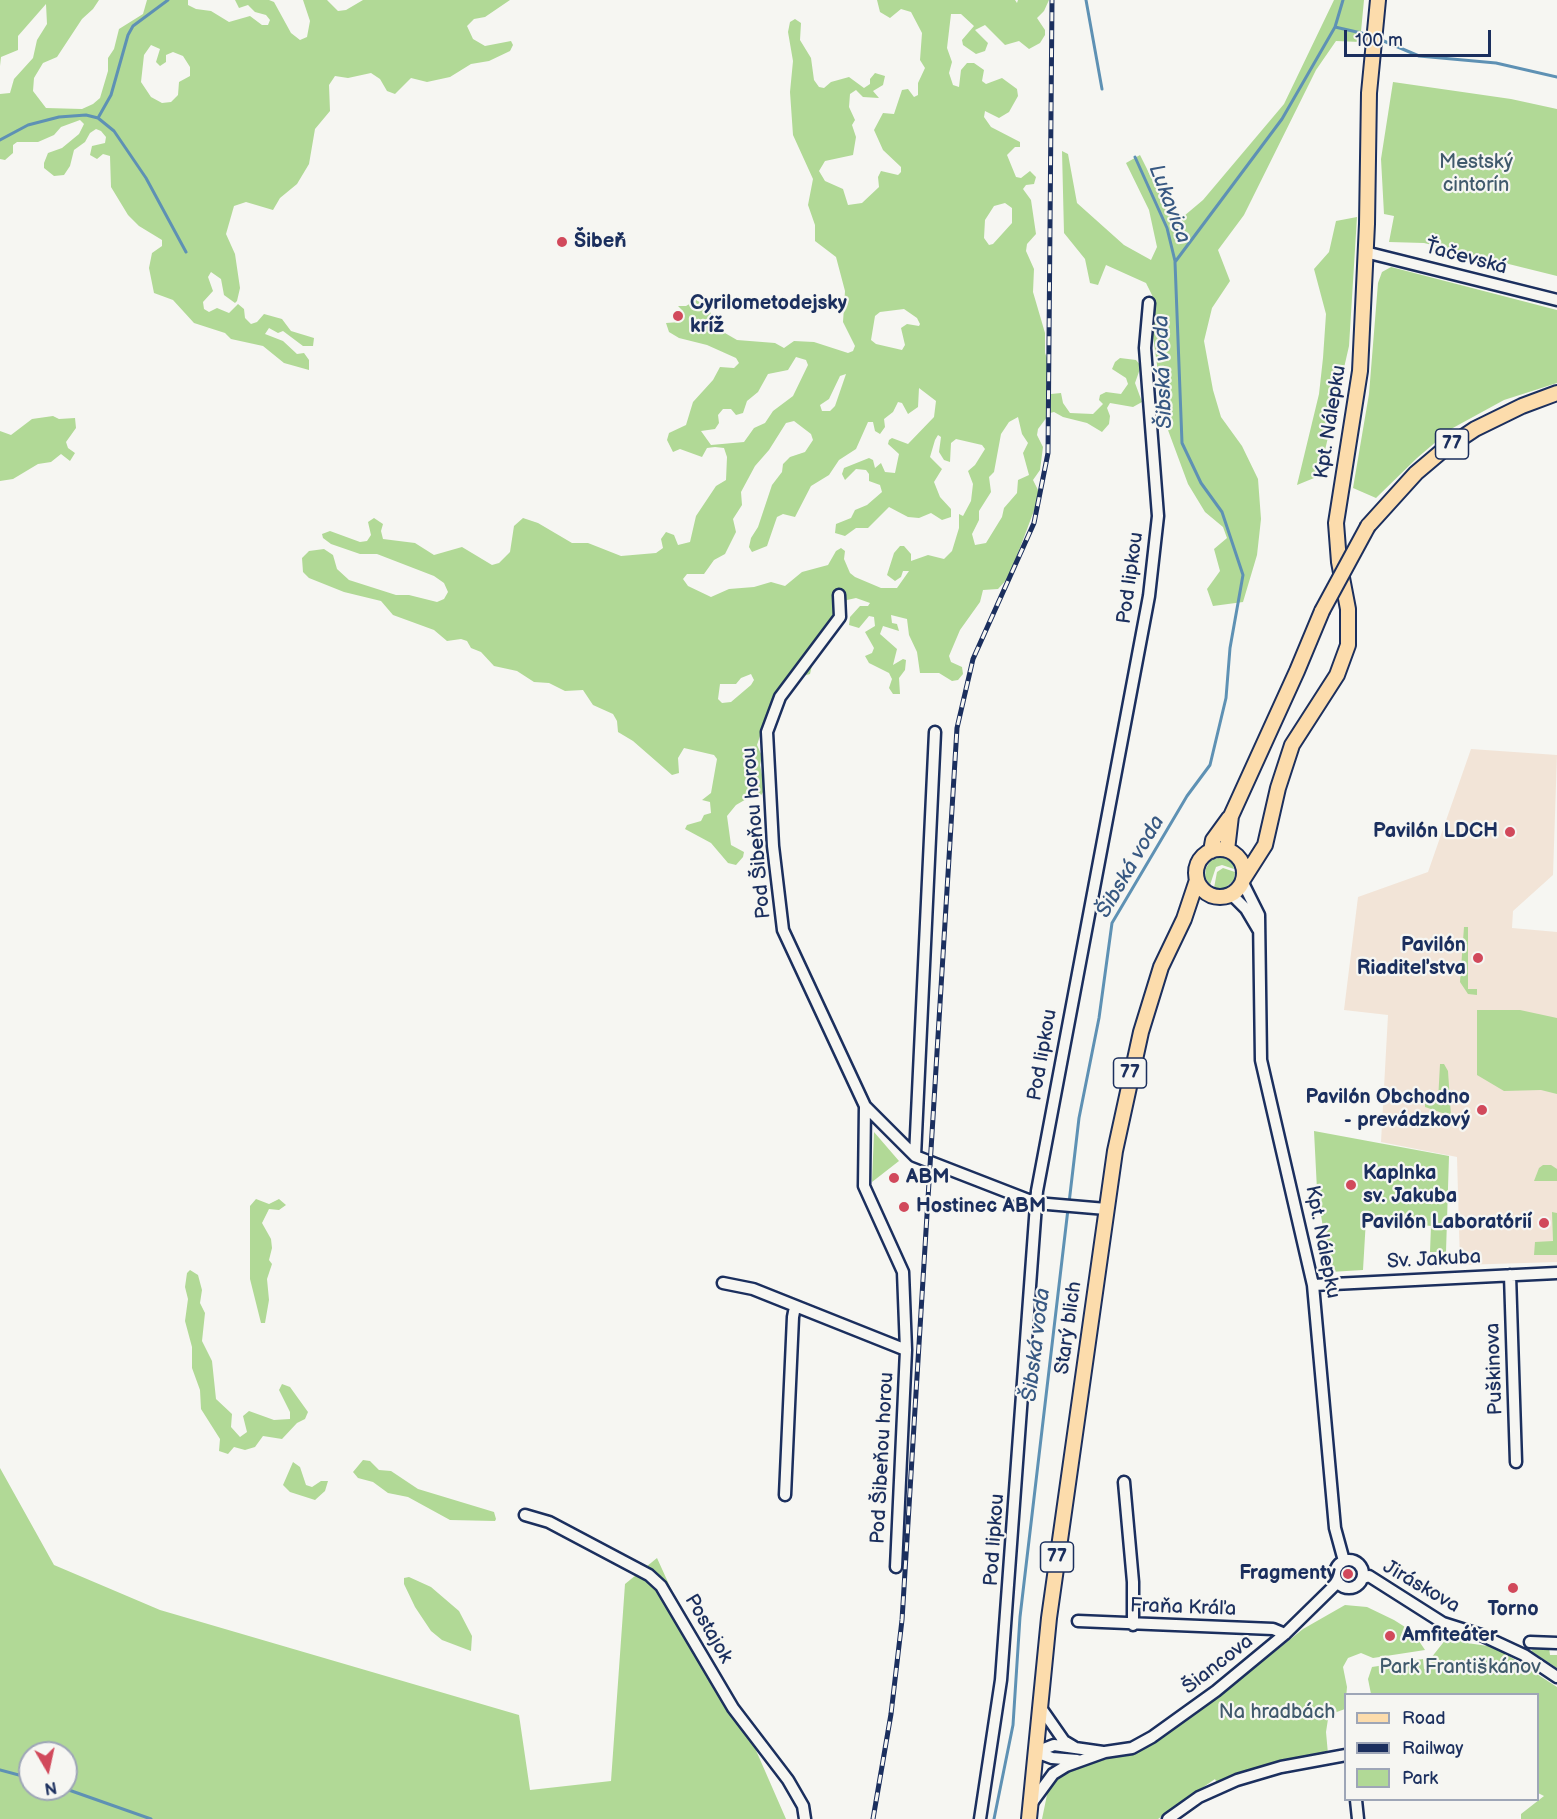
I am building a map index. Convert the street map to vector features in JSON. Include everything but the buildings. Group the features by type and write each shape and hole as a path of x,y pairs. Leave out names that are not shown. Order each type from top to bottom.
{"main road":[{"name":"Kpt. Nálepku","path":"1244,880 1265,845 1278,788 1292,745 1337,675 1348,645 1348,609 1337,544 1339,498 1360,371 1369,93 1378,0"},
{"name":"77","path":"1197,880 1197,866 1211,851 1220,828 1231,816 1298,671 1322,611 1368,526 1416,473 1442,451 1475,429 1522,405 1557,393"},
{"name":"77","path":"1231,816 1233,853 1242,862 1244,880"},
{"name":"Kpt. Nálepku","path":"1233,853 1244,856 1258,846 1268,831"},
{"path":"1211,851 1233,853"},
{"path":"1197,880 1206,893 1213,896 1232,895 1244,880"},
{"name":"Starý blich","path":"1036,1752 1049,1618 1106,1209 1128,1083 1161,968 1185,919 1197,880"},
{"name":"Starý blich","path":"1185,919 1213,896"},
{"name":"77","path":"1029,1819 1036,1752"}],"street":[{"name":"Ťačevská","path":"1365,252 1557,300"},
{"name":"Pod lipkou","path":"980,1819 1001,1680 1036,1203 1063,1044 1149,596 1158,495 1146,385 1145,348 1149,303"},
{"name":"Pod Šibeňou horou","path":"839,596 840,617 780,697 767,732 772,846 783,930 866,1107 915,1156 1036,1203 1106,1209"},
{"path":"915,1156 935,732"},
{"name":"Kpt. Nálepku","path":"1244,880 1258,915 1262,1060 1313,1285 1335,1528 1344,1561"},
{"name":"Kpt. Nálepku","path":"1232,895 1246,909 1259,932"},
{"name":"Pod Šibeňou horou","path":"866,1107 864,1186 903,1272 906,1350 896,1567"},
{"name":"Sv. Jakuba","path":"1313,1285 1557,1273"},
{"name":"Puškinova","path":"1510,1275 1516,1462"},
{"name":"Pod Šibeňou horou","path":"723,1283 753,1289 906,1350"},
{"path":"785,1495 795,1307"},
{"path":"1124,1482 1133,1582 1133,1625"},
{"name":"Postajok","path":"525,1515 549,1522 649,1575 661,1586 733,1708 789,1780 803,1806 805,1819"},
{"path":"1344,1561 1357,1563 1362,1569 1363,1578 1354,1587 1345,1587 1338,1582 1335,1570 1344,1561"},
{"name":"Jiráskova","path":"1363,1578 1369,1576 1443,1623 1481,1635 1524,1655 1557,1677"},
{"name":"Šiancova","path":"1030,1804 1053,1774 1066,1766 1106,1752 1132,1748 1152,1737 1216,1691 1285,1634 1338,1582"},
{"name":"Fraňa Kráľa","path":"1078,1621 1273,1629 1285,1634"},
{"path":"1530,1642 1557,1643"},
{"path":"1041,1708 1064,1741 1077,1748"},
{"name":"Šiancova","path":"1036,1752 1051,1745 1106,1752"},
{"name":"Šiancova","path":"1036,1752 1052,1758 1083,1760"},
{"path":"1168,1819 1199,1797 1237,1780 1281,1767 1344,1755"},
{"path":"1356,1801 1358,1819"}],"shaded area":[{"path":"1471,749 1557,755 1553,875 1513,911 1512,928 1557,932 1557,1262 1460,1265 1457,1157 1381,1142 1388,1015 1344,1010 1358,897 1428,872"}],"green space":[{"path":"0,0 99,0 82,19 57,57 43,63 34,78 33,91 46,108 82,109 100,98 108,71 108,58 114,49 119,29 143,14 147,0 188,0 188,5 196,9 211,11 229,22 250,16 262,25 268,25 270,20 266,15 255,12 248,5 239,8 235,0 269,0 274,2 291,33 300,40 307,37 310,21 303,0 327,0 338,11 346,10 363,0 510,0 485,17 474,19 467,26 473,39 485,46 511,41 513,45 510,51 489,61 471,64 450,77 427,82 411,78 395,94 387,91 380,79 371,73 348,78 335,76 329,85 330,111 315,129 309,164 297,184 280,198 273,210 246,202 234,206 226,234 235,254 240,288 237,301 235,303 224,295 221,279 211,272 208,277 213,291 203,302 204,309 209,312 217,308 229,313 238,304 244,309 245,318 251,324 257,322 264,314 282,319 291,331 314,338 313,346 303,346 283,331 278,333 269,328 265,334 283,341 297,354 304,353 309,360 309,370 284,363 263,346 231,339 225,333 194,323 173,300 154,293 149,268 152,253 162,246 162,240 139,226 128,215 111,187 110,156 103,154 97,159 90,155 92,146 105,143 106,137 101,131 96,129 90,133 85,142 74,150 70,166 64,175 54,176 44,168 44,163 48,153 62,148 79,134 84,124 80,120 61,127 54,135 38,142 17,142 13,145 13,153 5,160 0,159 0,94 10,93 14,79 33,58 37,40 47,24 46,4 18,36 18,50 1,57 0,66","holes":["151,45 160,49 156,62 160,66 166,62 166,55 173,52 183,56 190,67 190,76 179,82 178,95 171,102 162,103 151,97 141,82 144,55"]},
{"path":"877,0 1015,0 1017,3 1018,0 1049,0 1044,11 1037,18 1045,30 1045,35 1040,43 1029,49 1019,41 1005,45 985,25 975,30 988,43 985,51 976,54 963,45 962,40 974,26 961,14 951,14 947,48 952,62 949,73 953,85 959,87 961,70 967,63 974,63 984,70 982,81 986,84 1002,78 1017,89 1018,96 1009,112 999,118 985,111 984,117 991,127 1020,142 1020,147 1015,147 1007,155 1016,177 1021,178 1030,171 1036,177 1034,184 1026,185 1023,189 1031,200 1036,234 1027,244 1026,251 1034,269 1033,292 1045,333 1045,353 1051,368 1046,384 1049,392 1051,394 1061,393 1063,403 1070,413 1093,414 1103,404 1099,400 1100,395 1106,392 1121,394 1128,384 1126,378 1112,369 1120,358 1136,360 1141,366 1135,383 1142,402 1133,407 1110,403 1107,408 1110,416 1109,424 1102,432 1087,423 1063,417 1054,412 1050,413 1038,429 1037,435 1043,447 1040,470 1033,480 1038,490 1038,500 1009,577 998,589 983,590 980,602 960,630 949,656 951,662 962,667 963,674 958,680 952,681 939,673 920,673 917,652 909,635 907,619 891,615 892,623 897,624 899,631 883,626 880,634 897,649 893,665 903,659 906,660 905,670 899,678 900,694 893,694 889,688 892,679 889,673 869,663 865,656 872,653 874,648 865,632 875,626 874,617 869,616 859,628 849,625 850,617 860,606 868,606 870,603 856,598 847,600 843,614 816,648 810,674 799,677 763,727 757,745 762,756 760,765 765,789 760,797 755,794 736,805 727,816 731,845 744,852 736,865 728,863 711,843 685,829 687,825 701,821 704,815 711,813 710,802 702,800 711,793 717,759 714,755 684,748 678,758 679,773 672,775 633,741 618,732 617,721 613,714 593,705 583,690 565,691 549,683 534,682 517,671 494,666 481,652 471,648 467,641 461,639 447,641 434,630 393,615 381,601 344,592 309,578 303,572 302,558 309,551 324,549 333,555 337,569 349,580 396,595 409,595 437,602 444,599 448,592 444,583 434,576 377,554 360,554 331,544 323,538 322,534 330,531 360,542 367,541 371,535 368,522 374,518 383,524 381,531 383,539 415,543 434,555 462,547 492,565 499,563 510,552 514,526 523,518 538,523 572,543 588,543 621,556 656,553 663,548 661,539 666,532 674,535 678,545 690,542 696,516 716,486 726,480 727,457 724,448 715,447 707,448 702,457 680,449 673,452 667,440 669,433 686,425 693,402 713,380 720,367 734,368 739,363 736,358 707,345 679,338 669,332 666,323 680,322 683,318 683,311 678,306 686,306 696,300 708,307 718,329 737,340 775,343 784,348 794,341 814,342 848,353 853,351 855,346 843,322 845,291 836,257 815,241 815,225 808,205 813,179 793,135 790,92 793,61 788,32 790,22 795,19 801,23 800,40 811,58 814,80 819,87 824,88 831,82 849,77 864,88 870,84 870,79 875,73 885,76 883,85 873,91 879,98 863,97 856,90 850,94 849,107 855,120 852,125 856,137 853,155 825,161 819,171 825,181 843,189 848,205 862,203 879,187 878,177 881,171 898,175 901,172 901,167 883,150 874,130 883,113 894,114 902,90 908,89 914,97 918,95 918,83 925,68 920,60 922,33 911,12 901,9 890,18 880,12","holes":["1005,203 1012,208 1012,223 993,244 989,245 984,238 985,220 994,206","904,309 917,318 920,324 919,326 907,324 901,328 905,345 902,350 876,344 871,340 875,316 880,312","796,357 806,360 808,365 793,396 773,411 765,423 754,428 744,442 711,445 701,431 715,429 719,423 718,415 723,409 731,409 736,415 743,413 747,401 758,392 768,374 788,370","846,374 835,406 830,411 822,411 820,405 829,399 840,376","919,388 936,401 934,417 908,444 892,438 889,440 888,444 899,454 895,473 885,472 881,463 875,468 873,460 869,458 844,468 842,474 845,480 856,469 866,470 869,474 869,481 880,485 882,492 867,505 855,510 851,518 836,524 835,533 845,536 856,528 868,528 889,507 908,517 919,518 931,513 942,520 951,517 951,509 940,497 934,482 942,469 930,457 935,440 938,435 941,437 939,452 944,460 950,462 951,443 956,439 982,445 985,449 975,465 968,471 973,484 971,501 963,516 959,514 959,528 952,551 944,559 928,555 911,561 911,554 904,546 900,546 894,553 887,575 895,581 901,577 903,571 909,571 897,588 881,588 855,577 850,573 844,559 845,551 841,548 836,551 828,565 802,572 785,586 771,582 754,587 729,589 711,597 688,586 683,579 687,574 704,574 714,560 725,554 736,532 733,519 742,505 741,492 755,466 769,450 786,423 794,421 811,434 813,440 805,452 790,457 783,464 782,472 772,485 758,527 751,538 749,547 752,552 767,546 777,517 783,514 795,517 811,486 829,475 839,460 856,449 868,422 873,422 875,431 880,434 885,427 884,419 893,412 898,402 902,403 908,414 918,407","1018,417 1022,434 1028,443 1023,453 1029,475 1018,480 1017,493 1004,508 1002,517 986,543 975,545 972,534 979,520 979,511 991,492 989,477 994,472 1001,434 1009,422","751,674 754,680 731,702 722,703 718,699 720,684 736,684 741,678"]},
{"path":"1334,0 1364,0 1360,42 1336,41 1316,70 1244,215 1218,250 1230,281 1212,308 1204,341 1213,390 1221,417 1242,446 1258,479 1261,519 1257,555 1243,602 1213,606 1207,589 1220,571 1214,549 1227,538 1223,527 1205,512 1188,484 1165,422 1152,329 1153,297 1146,283 1106,265 1098,285 1090,283 1085,259 1064,233 1062,151 1068,154 1077,203 1124,245 1151,260 1157,247 1149,210 1126,163 1140,155 1168,211 1184,216 1203,200 1284,104"},
{"name":"Mestský cintorín","path":"1393,82 1511,99 1557,109 1557,276 1424,243 1389,242 1394,216 1384,214 1381,159"},
{"path":"1357,217 1349,346 1319,476 1297,485 1319,394 1323,358 1326,314 1314,269 1329,252 1336,221"},
{"path":"1391,267 1557,310 1557,383 1504,400 1451,429 1376,498 1353,488 1369,394 1378,283 1382,272"},
{"path":"53,416 59,419 75,418 76,428 66,442 68,448 75,453 70,461 61,454 51,462 38,464 13,479 0,481 0,431 11,435 32,419"},
{"path":"1222,857 1232,862 1234,869 1222,865 1216,867 1210,885 1205,877 1206,868 1211,860"},
{"path":"1223,868 1235,872 1234,880 1225,888 1214,888 1217,872"},
{"path":"1464,927 1468,927 1468,989 1477,989 1477,995 1468,994 1460,982"},
{"path":"1477,1010 1520,1010 1557,1018 1557,1094 1541,1090 1504,1091 1477,1075"},
{"path":"1440,1064 1444,1064 1448,1071 1451,1116 1425,1107 1425,1101 1438,1101"},
{"path":"1314,1131 1449,1156 1446,1252 1430,1252 1431,1226 1366,1219 1363,1270 1330,1272 1317,1190"},
{"path":"874,1132 899,1161 872,1182"},
{"path":"1543,1165 1551,1165 1557,1169 1557,1181 1534,1181 1539,1168"},
{"path":"256,1199 269,1204 279,1199 286,1205 279,1210 269,1209 262,1223 271,1239 272,1248 269,1260 272,1264 267,1279 269,1300 265,1323 261,1323 250,1279 250,1206"},
{"path":"1552,1212 1557,1213 1557,1255 1534,1255 1535,1242 1553,1241"},
{"path":"190,1270 198,1275 202,1290 200,1303 205,1313 202,1341 212,1361 216,1399 232,1414 231,1427 240,1437 247,1432 243,1416 249,1411 274,1420 290,1419 290,1412 279,1390 282,1384 290,1387 308,1412 305,1419 297,1423 282,1439 263,1436 255,1447 245,1450 234,1447 228,1454 219,1451 220,1439 201,1409 200,1390 192,1368 192,1347 185,1321 188,1299 185,1287 187,1273"},
{"path":"363,1460 370,1461 379,1470 391,1471 418,1489 494,1512 496,1519 495,1521 450,1520 408,1497 388,1493 373,1482 358,1478 353,1472"},
{"path":"293,1462 300,1467 306,1485 312,1487 321,1481 328,1481 325,1491 315,1500 290,1492 283,1485"},
{"path":"0,1468 54,1565 160,1610 519,1715 530,1790 611,1781 625,1584 657,1558 696,1644 748,1732 786,1819 0,1819"},
{"path":"409,1577 431,1587 459,1611 472,1636 471,1651 442,1640 431,1631 415,1607 404,1584 404,1578"},
{"name":"Na hradbách","path":"1345,1605 1367,1607 1413,1632 1425,1650 1373,1658 1361,1653 1348,1658 1343,1667 1347,1687 1346,1693 1344,1693 1344,1709 1334,1713 1328,1719 1326,1732 1328,1754 1252,1771 1217,1783 1215,1779 1158,1819 1042,1819 1048,1790 1053,1780 1065,1771 1145,1748 1231,1687 1303,1629"},
{"name":"Park Františkánov","path":"1450,1634 1467,1643 1495,1647 1557,1687 1557,1819 1521,1819 1521,1814 1544,1796 1539,1794 1539,1693 1371,1693 1368,1679 1372,1667 1423,1659 1424,1669 1432,1669 1431,1658"},
{"path":"1536,1646 1549,1647 1550,1655 1557,1655 1557,1668 1531,1651"}],"waterway":[{"path":"0,140 28,125 59,117 86,115 98,118 111,95 128,35 133,26 168,0"},
{"name":"Lukavica","path":"1086,0 1102,89"},
{"name":"Šibská voda","path":"1069,1203 1079,1118 1099,1018 1112,923 1187,796 1210,765 1226,698 1230,648 1243,575 1222,512 1201,483 1182,443 1175,262 1282,119 1335,27 1343,0"},
{"path":"1335,27 1370,35"},
{"path":"1379,39 1419,56 1496,63 1557,77"},
{"path":"98,118 114,131 146,178 186,252"},
{"name":"Lukavica","path":"1135,157 1167,228 1175,261"},
{"name":"Šibská voda","path":"994,1819 1013,1725 1020,1617 1068,1209"},
{"path":"0,1770 18,1775"},
{"path":"78,1793 151,1819"}],"railway":[{"path":"873,1819 891,1714 902,1620 957,728 973,659 1034,523 1048,453 1052,0"}],"place":[{"name":"Šibeň","path":"562,242"},
{"name":"Cyrilometodejsky kríž","path":"678,316"},
{"name":"Pavilón LDCH","path":"1510,832"},
{"name":"Pavilón Riaditeľstva","path":"1478,958"},
{"name":"Pavilón Obchodno - prevádzkový","path":"1482,1110"},
{"name":"ABM","path":"894,1178"},
{"name":"Kaplnka sv. Jakuba","path":"1351,1185"},
{"name":"Hostinec ABM","path":"904,1207"},
{"name":"Pavilón Laboratórií","path":"1544,1223"},
{"name":"Fragmenty","path":"1348,1574"},
{"name":"Torno","path":"1513,1588"},
{"name":"Amfiteáter","path":"1390,1636"}]}
